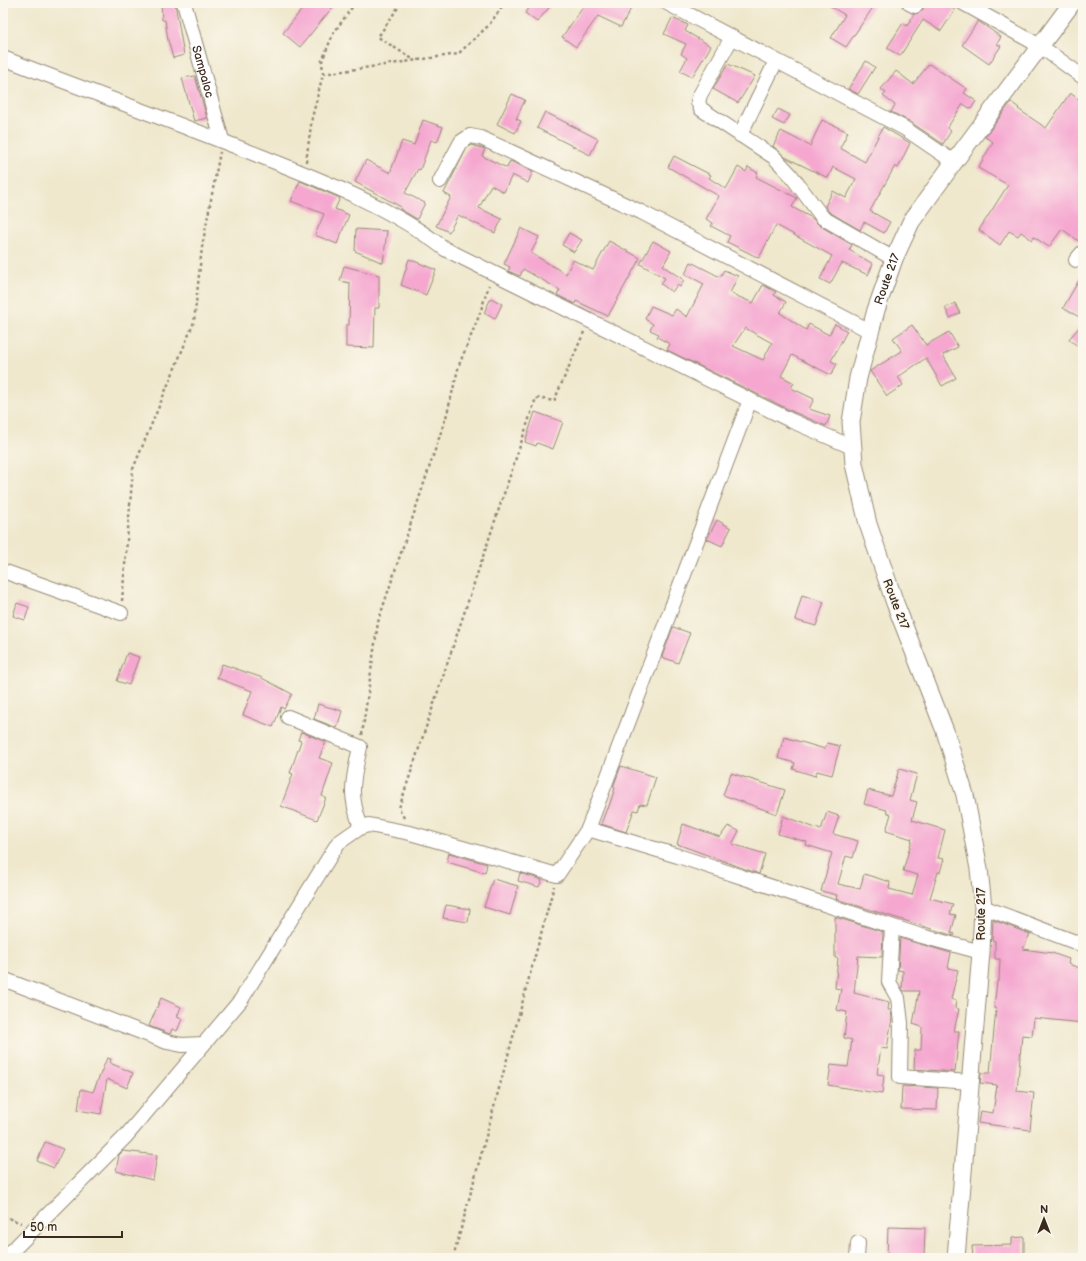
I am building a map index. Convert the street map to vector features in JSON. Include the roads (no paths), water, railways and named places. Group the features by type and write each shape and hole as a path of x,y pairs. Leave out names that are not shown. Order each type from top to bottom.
{"main road":[{"name":"Route 217","path":"956,1258 981,952 983,907 979,869 965,795 945,731 879,559 859,488 852,447 852,415 858,378 870,331 894,259 911,222 1072,3"}],"street":[{"name":"Sampaloc","path":"184,3 222,140"},
{"path":"667,3 904,128 954,162"},
{"path":"909,3 915,6 917,3"},
{"path":"963,3 1040,46 1083,77"},
{"path":"732,37 700,95 698,102 701,109 774,157 790,174 823,218 894,259"},
{"path":"3,58 222,140 304,173 379,209 426,234 445,249 792,421 852,447"},
{"path":"740,135 776,61"},
{"path":"440,180 461,142 470,136 481,138 641,212 870,331"},
{"path":"5,1258 126,1136 241,1000 338,843 361,827 369,825 410,834 557,875 588,829 750,400"},
{"path":"3,571 120,613"},
{"path":"288,718 360,747 352,796 353,808 361,827"},
{"path":"588,829 841,908 892,927 981,952"},
{"path":"983,907 1083,945"},
{"path":"892,927 889,982 898,998 901,1023 900,1077 970,1082"},
{"path":"3,979 167,1042 182,1045 203,1044"},
{"path":"857,1258 858,1243"}]}
